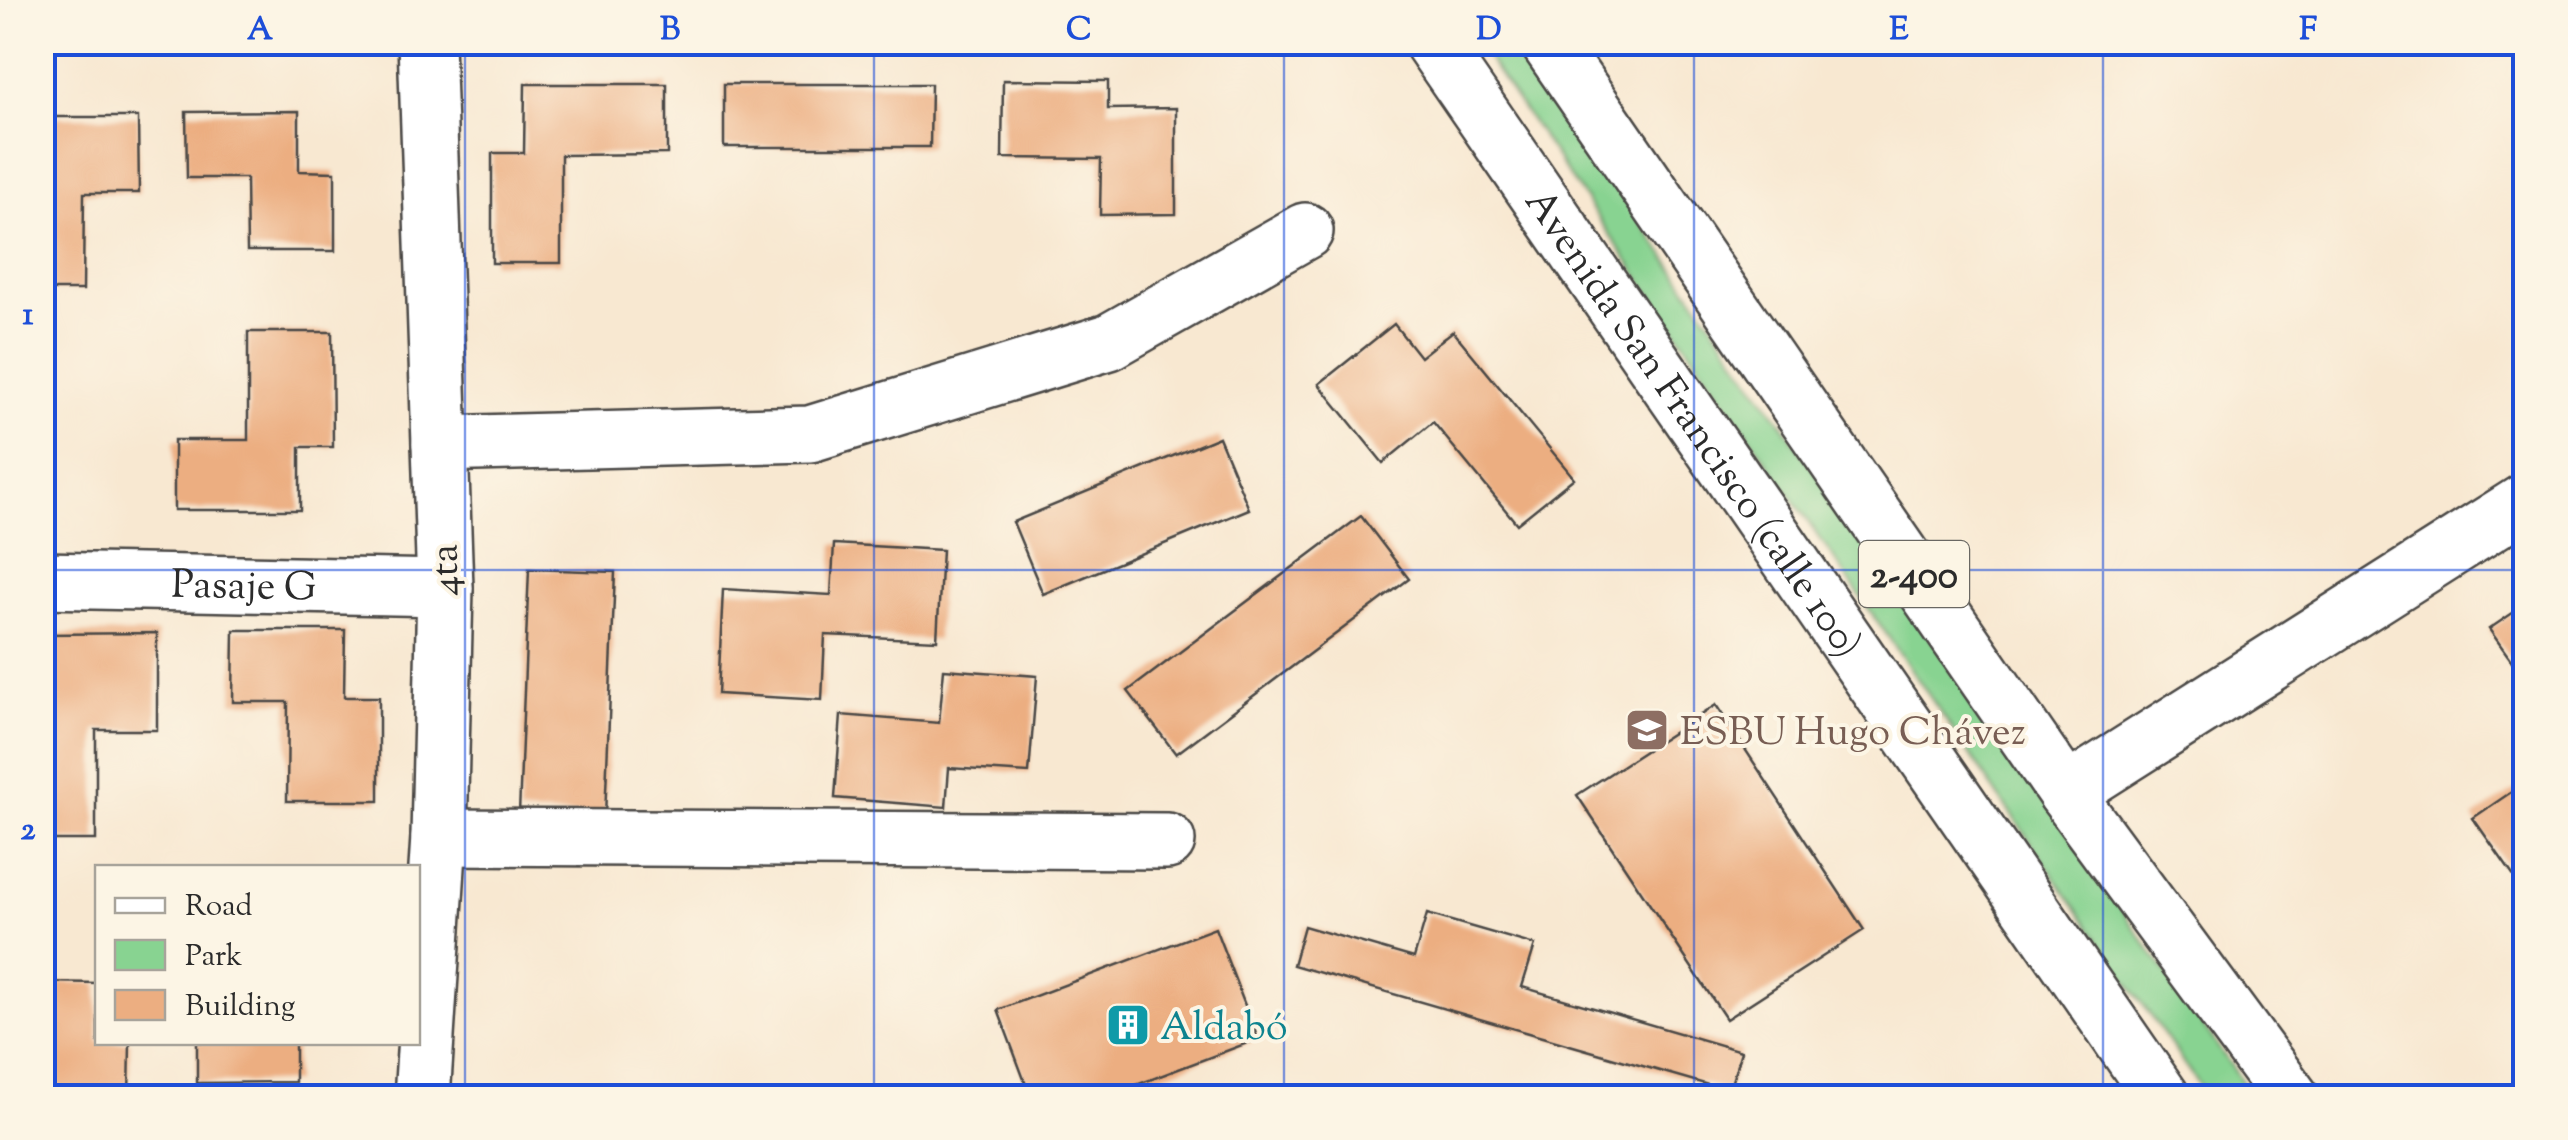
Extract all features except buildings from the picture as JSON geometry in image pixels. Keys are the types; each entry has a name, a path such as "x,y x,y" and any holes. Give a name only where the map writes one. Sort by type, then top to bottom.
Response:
{"main road":[{"name":"4ta","path":"422,1098 439,837 445,588 426,42"},
{"name":"Avenida San Francisco (calle 100)","path":"1432,42 2162,1098"},
{"name":"2-400","path":"1548,42 2066,793 2291,1098"},
{"path":"440,444 810,434 1110,342 1305,232"},
{"path":"2066,793 2526,502"},
{"name":"Pasaje G","path":"42,580 445,588"},
{"path":"439,837 1167,842"}],"green space":[{"path":"1477,43 1516,43 2253,1097 2207,1097"}],"place":[{"name":"ESBU Hugo Chávez","path":"1647,730"},
{"name":"Aldabó","path":"1128,1025"}]}
